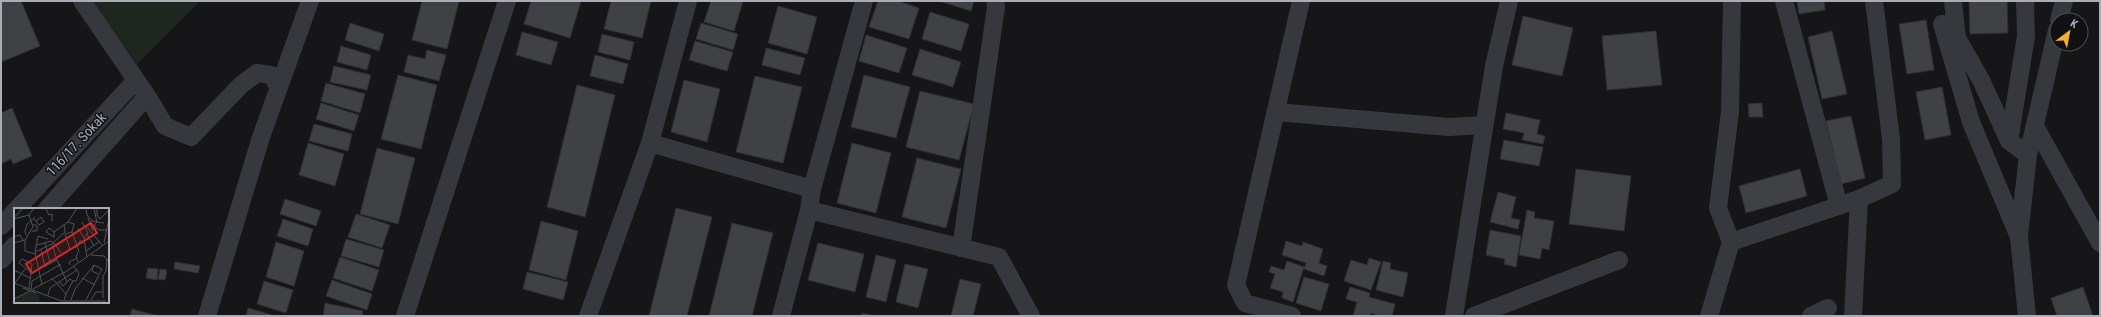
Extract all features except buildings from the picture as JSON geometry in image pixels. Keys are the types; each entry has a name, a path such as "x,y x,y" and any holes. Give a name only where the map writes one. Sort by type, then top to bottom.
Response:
{"street":[{"path":"82,1 147,96 165,126 191,137 241,85 257,73 271,75 279,87"},
{"path":"207,316 261,137 310,1"},
{"path":"404,316 507,1"},
{"path":"588,316 650,143 688,1"},
{"path":"781,316 809,210 812,189 864,1"},
{"path":"961,248 996,7 995,1"},
{"path":"1292,316 1245,303 1236,285 1301,1"},
{"path":"1454,316 1494,66 1509,1"},
{"path":"1709,316 1731,242 1718,208 1730,112 1732,1"},
{"path":"1784,1 1839,206"},
{"path":"1731,242 1859,199 1892,184 1891,139 1874,1"},
{"path":"1953,1 1956,38 1980,80 2009,141 2028,154"},
{"path":"2009,141 2026,36 2025,1"},
{"path":"2061,12 2064,1"},
{"path":"1942,24 1971,122 2019,238"},
{"path":"2026,316 2019,238 2028,154 2052,52"},
{"name":"116/17. Sokak","path":"18,208 136,80"},
{"name":"116/17. Sokak","path":"48,208 147,96"},
{"path":"1276,112 1449,127 1484,125"},
{"path":"2035,126 2100,243"},
{"path":"650,143 812,189"},
{"path":"1853,316 1859,199"},
{"path":"809,210 999,257 1031,316"},
{"name":"116/17. Sokak","path":"1,226 14,212"},
{"path":"1,260 14,245"},
{"path":"1474,316 1619,260"},
{"path":"1811,316 1828,308"}],"shaded area":[{"path":"91,1 200,1 137,64"}]}
